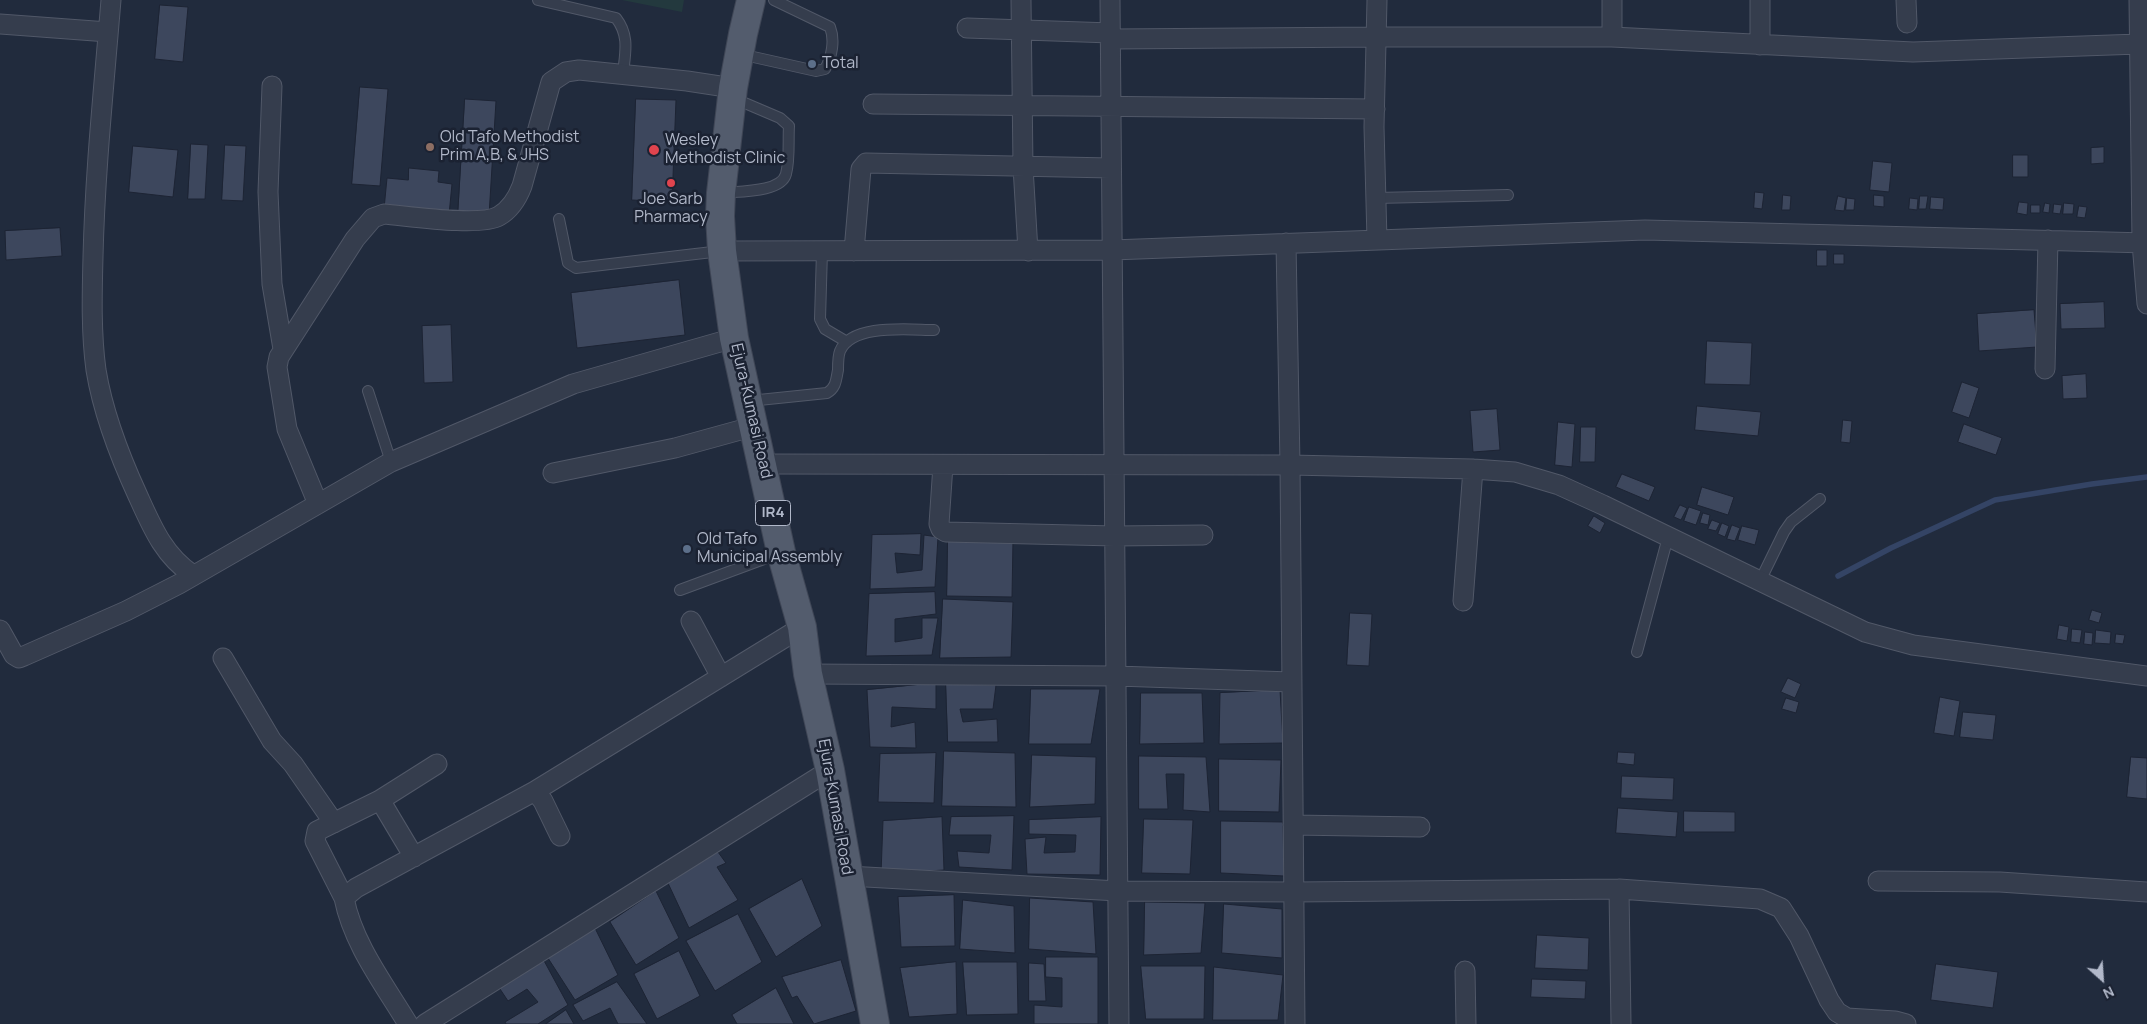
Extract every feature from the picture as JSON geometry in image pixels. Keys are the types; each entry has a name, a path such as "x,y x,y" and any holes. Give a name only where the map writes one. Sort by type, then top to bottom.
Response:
{"main road":[{"name":"Ejura-Kumasi Road","path":"751,0 739,54 721,193 722,251 734,338 781,552 802,627 808,674 830,770 875,1024"}],"street":[{"path":"111,0 95,193 93,324 96,371 106,414 128,476 157,539 182,568 193,575"},
{"path":"1021,0 1023,167 1028,251"},
{"path":"1110,0 1119,1024"},
{"path":"1377,0 1374,109 1377,240"},
{"path":"1612,0 1612,37"},
{"path":"1760,0 1760,45"},
{"path":"1906,0 1908,23"},
{"path":"2139,0 2147,304"},
{"path":"0,24 108,32"},
{"path":"967,28 1111,36 1612,37 1913,52 2139,44"},
{"path":"318,504 287,429 277,367 283,349 355,239 373,218 384,214 482,222 498,216 516,201 522,186 551,82 566,72 579,70 623,74 733,93"},
{"path":"272,86 268,192 272,275 283,349"},
{"path":"873,104 1374,109"},
{"path":"854,251 861,169 866,163 1111,168"},
{"path":"722,251 1112,250 1644,230 2145,243"},
{"path":"2045,369 2048,240"},
{"path":"1286,243 1295,1024"},
{"path":"0,630 14,655 20,658 126,611 391,462 573,384 734,338"},
{"path":"553,473 675,448 752,413"},
{"path":"763,464 1290,466 1473,469 1515,472 1559,485 1865,632 1913,645 2147,676"},
{"path":"943,465 939,524 941,529 946,532 1115,536 1203,535"},
{"path":"1463,601 1473,469"},
{"path":"691,621 721,677"},
{"path":"344,898 356,888 535,791 802,627"},
{"path":"223,658 272,741 293,764 334,823"},
{"path":"808,674 1117,676 1291,682"},
{"path":"408,1024 360,942 348,918 344,898 315,841 317,831 380,800 437,764"},
{"path":"425,1024 830,770"},
{"path":"535,791 543,801 560,836"},
{"path":"380,800 414,857"},
{"path":"1293,825 1420,827"},
{"path":"848,876 1118,891 1294,892 1619,889 1760,899 1781,908 1799,936 1829,1000 1838,1012 1847,1018 1895,1021 1906,1024"},
{"path":"1878,881 2000,882 2147,892"},
{"path":"1619,889 1622,1024"},
{"path":"1465,971 1466,1024"}],"lane":[{"path":"538,0 616,18 623,28 626,40 623,74"},
{"path":"739,54 816,71 825,69 829,62 833,35 830,27 774,0"},
{"path":"721,193 767,189 780,184 786,175 789,126 780,118 733,93"},
{"path":"1376,198 1508,195"},
{"path":"559,219 568,263 576,268 722,251"},
{"path":"822,251 820,319 825,329 847,342"},
{"path":"752,413 833,390 836,383 840,351 847,342 873,330 934,330"},
{"path":"368,391 391,462"},
{"path":"1760,581 1784,532 1791,522 1820,498"},
{"path":"1637,652 1668,537"},
{"path":"680,590 781,552"}],"green space":[{"path":"622,0 684,0 682,12"}],"building":[{"path":"160,5 188,7 183,62 155,59"},
{"path":"360,87 388,89 380,186 352,184"},
{"path":"465,99 496,101 489,216 458,215"},
{"name":"Wesley Methodist Clinic","path":"636,99 676,100 672,202 632,200"},
{"path":"191,144 208,145 205,199 188,199"},
{"path":"225,145 246,146 243,201 222,200"},
{"path":"133,146 178,150 173,197 129,192"},
{"path":"2104,147 2104,163 2091,164 2091,148"},
{"path":"2013,155 2028,155 2028,177 2013,177"},
{"path":"1873,161 1892,163 1889,192 1870,190"},
{"path":"409,168 439,171 438,182 452,184 449,215 384,209 387,178 408,180"},
{"path":"1755,192 1764,193 1762,209 1754,208"},
{"path":"1783,195 1791,196 1790,210 1782,210"},
{"path":"1874,195 1884,196 1884,207 1874,206"},
{"path":"1838,196 1846,198 1844,211 1835,210"},
{"path":"1920,196 1928,196 1926,209 1919,209"},
{"path":"1931,197 1944,198 1943,210 1930,209"},
{"path":"1847,198 1855,199 1854,210 1846,210"},
{"path":"1910,198 1918,199 1917,210 1909,209"},
{"path":"2019,202 2028,203 2027,215 2017,213"},
{"path":"2045,203 2050,204 2049,213 2043,212"},
{"path":"2064,203 2074,204 2073,214 2063,214"},
{"path":"2054,204 2062,205 2060,214 2053,213"},
{"path":"2031,205 2040,205 2040,213 2031,213"},
{"path":"2079,206 2087,207 2085,218 2077,217"},
{"path":"60,228 62,256 6,260 5,231"},
{"path":"1817,250 1827,250 1827,266 1817,266"},
{"path":"1834,254 1844,254 1844,264 1834,264"},
{"path":"679,280 685,335 577,348 571,293"},
{"path":"2104,302 2105,328 2061,329 2060,304"},
{"path":"2034,310 2037,347 1979,351 1977,314"},
{"path":"451,325 453,382 424,383 422,326"},
{"path":"1707,341 1752,343 1750,385 1705,384"},
{"path":"2086,374 2087,398 2063,399 2062,376"},
{"path":"1962,382 1979,388 1969,418 1952,412"},
{"path":"1697,406 1761,412 1758,436 1695,430"},
{"path":"1497,409 1500,450 1473,452 1470,411"},
{"path":"1843,420 1852,421 1850,443 1841,442"},
{"path":"1558,422 1575,424 1572,467 1555,465"},
{"path":"1964,424 2002,438 1996,455 1958,442"},
{"path":"1581,427 1596,427 1595,462 1580,462"},
{"path":"1622,474 1655,487 1649,501 1616,487"},
{"path":"1702,487 1734,497 1728,515 1697,505"},
{"path":"1680,505 1687,508 1681,520 1674,517"},
{"path":"1689,507 1701,511 1696,525 1684,521"},
{"path":"1703,513 1710,515 1708,525 1700,523"},
{"path":"1594,516 1605,523 1600,533 1588,526"},
{"path":"1712,520 1720,523 1716,531 1708,529"},
{"path":"1722,523 1729,526 1725,537 1718,534"},
{"path":"1732,525 1740,528 1735,541 1727,539"},
{"path":"1742,526 1759,530 1755,545 1738,540"},
{"path":"921,534 920,555 895,553 897,573 922,570 924,535 938,537 935,587 870,589 872,535"},
{"path":"948,538 1013,540 1012,597 947,596"},
{"path":"935,592 936,614 895,619 895,642 922,638 922,618 938,618 932,655 866,656 869,594"},
{"path":"943,599 1013,602 1011,657 940,658"},
{"path":"2092,610 2102,613 2099,623 2089,620"},
{"path":"1350,613 1372,614 1369,666 1347,665"},
{"path":"2059,625 2069,627 2067,641 2057,639"},
{"path":"2072,629 2082,630 2080,643 2071,642"},
{"path":"2096,630 2111,632 2110,644 2095,643"},
{"path":"2085,632 2093,633 2092,645 2084,644"},
{"path":"2116,634 2125,635 2123,644 2115,643"},
{"path":"1788,678 1801,684 1795,698 1781,692"},
{"path":"936,683 936,709 892,707 891,727 915,722 916,748 870,747 867,690"},
{"path":"946,684 996,685 993,709 960,709 963,722 997,719 998,742 948,742"},
{"path":"1031,689 1100,689 1091,744 1029,744"},
{"path":"1280,690 1283,743 1219,744 1220,693"},
{"path":"1141,693 1202,693 1204,743 1140,744"},
{"path":"1940,697 1960,701 1954,736 1934,733"},
{"path":"1786,698 1799,702 1796,713 1782,709"},
{"path":"1963,712 1996,715 1993,740 1960,737"},
{"path":"944,751 1015,753 1016,807 942,806"},
{"path":"1618,752 1635,753 1634,765 1617,763"},
{"path":"936,753 934,803 878,802 880,754"},
{"path":"1032,755 1096,757 1095,804 1030,807"},
{"path":"1139,756 1206,757 1210,812 1183,810 1184,774 1166,774 1168,809 1139,809"},
{"path":"2131,757 2147,758 2147,799 2127,797"},
{"path":"1219,759 1281,760 1279,812 1219,811"},
{"path":"1622,776 1674,778 1673,800 1621,798"},
{"path":"1618,808 1678,812 1676,837 1616,833"},
{"path":"1684,811 1735,812 1735,832 1684,832"},
{"path":"1014,816 1012,870 959,867 957,851 989,853 991,835 949,835 951,817"},
{"path":"942,817 944,870 881,874 883,821"},
{"path":"1101,817 1100,875 1027,874 1025,839 1046,837 1044,853 1075,852 1076,835 1029,834 1029,820"},
{"path":"1144,819 1193,820 1190,874 1142,873"},
{"path":"1221,821 1283,822 1284,876 1221,873"},
{"path":"718,852 726,863 717,867 738,900 689,928 667,881"},
{"path":"802,879 822,926 776,957 749,909"},
{"path":"656,891 679,938 636,965 610,922"},
{"path":"954,895 955,946 901,947 898,897"},
{"path":"1030,898 1093,902 1096,954 1029,949"},
{"path":"963,900 1014,906 1015,953 960,949"},
{"path":"1145,902 1205,903 1201,953 1144,955"},
{"path":"1224,904 1282,909 1282,958 1222,953"},
{"path":"738,914 762,962 715,991 686,941"},
{"path":"595,928 618,975 575,1000 546,955"},
{"path":"1537,935 1589,938 1588,970 1535,968"},
{"path":"679,951 700,996 657,1019 634,974"},
{"path":"542,957 568,1005 538,1024 506,1024 505,1022 538,1002 527,989 508,1001 498,986"},
{"path":"1046,957 1098,957 1098,1024 1034,1024 1034,1005 1062,1007 1062,978 1046,977"},
{"path":"841,960 856,1011 814,1024 797,996 792,998 782,977"},
{"path":"956,962 957,1014 909,1017 900,968"},
{"path":"963,962 1017,962 1018,1014 967,1015"},
{"path":"1029,963 1044,964 1046,1001 1029,1001"},
{"path":"1936,964 1998,972 1993,1008 1931,1000"},
{"path":"1141,966 1205,966 1204,1019 1146,1019"},
{"path":"1214,967 1283,975 1278,1020 1213,1020"},
{"path":"1532,979 1586,981 1585,999 1531,997"},
{"path":"617,982 647,1024 618,1024 610,1008 583,1021 573,1005"},
{"path":"776,988 794,1024 737,1024 732,1015"},
{"path":"566,1010 574,1024 546,1024"}],"waterway":[{"path":"1838,576 1891,548 1995,500 2147,477"}],"place":[{"name":"Total","path":"812,64"},
{"name":"Old Tafo Methodist Prim A,B, & JHS","path":"430,147"},
{"name":"Wesley Methodist Clinic","path":"654,150"},
{"name":"Joe Sarb Pharmacy","path":"671,183"},
{"name":"Old Tafo Municipal Assembly","path":"687,549"}]}
